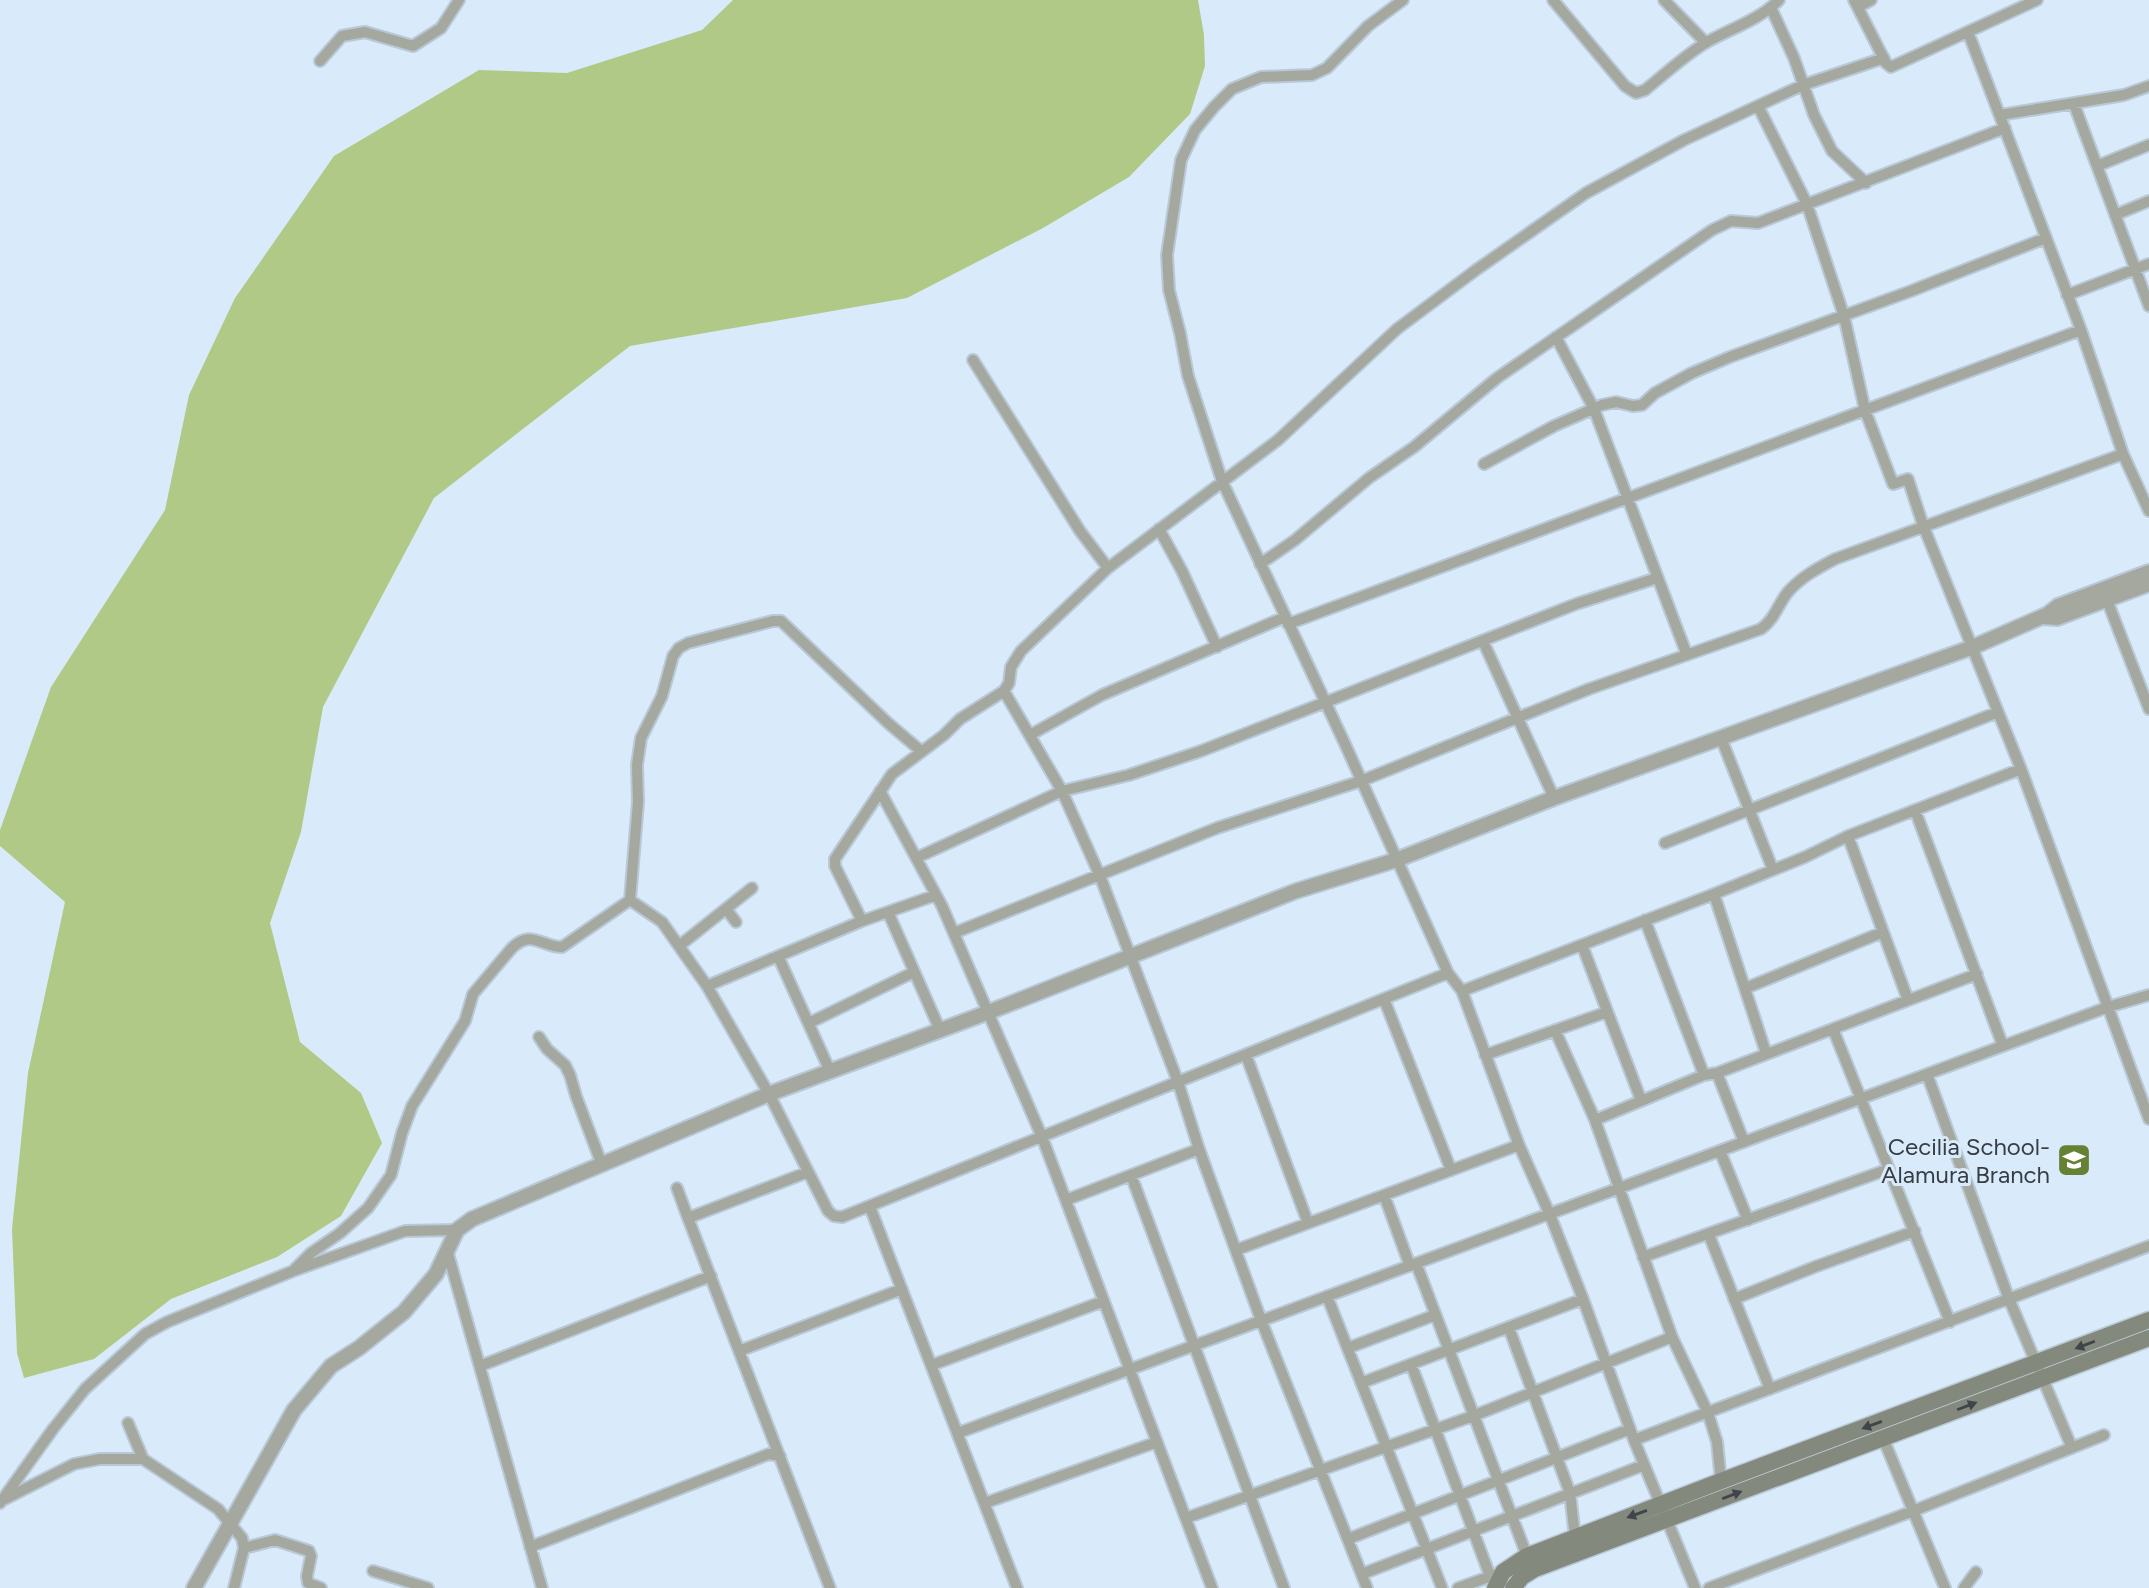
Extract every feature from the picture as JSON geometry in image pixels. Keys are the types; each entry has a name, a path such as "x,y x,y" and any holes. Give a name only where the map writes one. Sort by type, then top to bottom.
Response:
{"main road":[{"path":"1496,1579 1527,1556 1575,1537 1665,1513 1883,1438 2149,1320"},
{"path":"1513,1588 1522,1577 1535,1569 1665,1513 1721,1481 2039,1370 2149,1338"}],"street":[{"path":"320,61 342,36 365,32 413,46 441,29 459,0"},
{"path":"1403,0 1368,26 1327,68 1312,75 1261,77 1232,89 1195,130 1181,160 1167,255 1169,290 1188,376 1222,481 1448,973 1462,992 1519,1145 1550,1215 1632,1435 1694,1588"},
{"path":"1553,0 1633,92 1646,90 1706,43 1775,4 1814,115 1832,151 1866,183"},
{"path":"1664,0 1706,43"},
{"path":"1871,0 1856,3 1890,66 2037,0"},
{"path":"1968,32 2081,330 2123,454 2145,486 2149,511"},
{"path":"862,921 835,866 835,859 880,791 898,768 944,735 960,719 1004,691 1009,683 1011,667 1021,651 1108,568 1278,440 1397,330 1476,270 1586,193 1684,140 1803,85 1884,58"},
{"path":"2000,115 2124,95 2149,86"},
{"path":"2074,104 2149,306"},
{"path":"1758,106 1807,204 1844,316 1865,410 1893,484 1908,479 1923,525 2021,769 2149,1119"},
{"path":"1260,564 1295,540 1369,478 1414,447 1497,378 1689,245 1723,225 1731,221 1758,223 2005,128"},
{"path":"2097,166 2149,145"},
{"path":"2115,215 2149,201"},
{"path":"1484,464 1554,426 1594,409 1616,402 1643,405 1655,393 1692,373 2046,238"},
{"path":"2067,295 2149,264"},
{"path":"1030,735 1102,695 1286,620 2081,330"},
{"path":"1556,337 1594,409 1687,655"},
{"path":"973,360 1080,531 1108,568"},
{"path":"954,933 1217,828 1361,781 1517,717 1761,629 1773,618 1788,593 1835,559 2123,454"},
{"path":"1159,529 1182,571 1217,647"},
{"path":"194,1588 294,1410 331,1366 404,1312 436,1273 457,1230 472,1219 769,1094 940,1031 1129,955 1296,891 1396,860 1554,798 1973,647 2046,615 2057,606 2149,572"},
{"path":"916,858 1062,792 1129,775 1201,751 1576,604 1657,578"},
{"path":"2046,615 2044,617 2057,618 2149,584"},
{"path":"2107,600 2149,709"},
{"path":"293,1271 311,1252 340,1233 368,1208 391,1175 412,1106 466,1021 473,994 511,949 517,943 530,938 562,947 629,900 641,738 663,696 673,656 679,648 688,643 781,621 921,751"},
{"path":"1483,641 1554,798"},
{"path":"1004,691 1062,792 1100,876 1178,1083 1261,1320 1367,1588"},
{"path":"1665,843 1998,712"},
{"path":"1721,738 1773,870"},
{"path":"1462,992 1714,894 1848,836 2021,769"},
{"path":"880,791 954,933 1042,1137 1212,1588"},
{"path":"1915,810 2003,1046"},
{"path":"1848,836 1908,1000"},
{"path":"679,946 752,888"},
{"path":"1714,894 1766,1054"},
{"path":"707,986 862,921 936,895"},
{"path":"629,900 662,922 707,986 769,1094 828,1212 842,1217 1448,973"},
{"path":"726,909 736,922"},
{"path":"888,912 940,1031"},
{"path":"1645,920 1704,1075"},
{"path":"1746,988 1883,932"},
{"path":"1582,945 1641,1100"},
{"path":"778,956 830,1071"},
{"path":"808,1023 914,972"},
{"path":"1595,1120 1704,1075 1717,1073 1977,974"},
{"path":"958,1433 1927,1073 2108,1007 2149,995"},
{"path":"1384,999 1451,1170"},
{"path":"1485,1055 1607,1012"},
{"path":"1833,1029 1950,1322"},
{"path":"1555,1030 1595,1120 1672,1337 1708,1413 1717,1442 1721,1481"},
{"path":"539,1037 547,1049 565,1065 602,1165"},
{"path":"1246,1055 1308,1223"},
{"path":"1717,1073 1744,1142"},
{"path":"1927,1073 2009,1299 2072,1448"},
{"path":"1236,1250 1519,1145"},
{"path":"1066,1200 1199,1149"},
{"path":"1720,1152 1748,1220"},
{"path":"1643,1257 1889,1169"},
{"path":"688,1218 808,1172"},
{"path":"1131,1175 1284,1588"},
{"path":"677,1188 830,1588"},
{"path":"1384,1195 1436,1315 1527,1556"},
{"path":"870,1207 1017,1586 1004,1588"},
{"path":"1,1502 85,1389 145,1334 167,1321 293,1271 405,1231 457,1230"},
{"path":"1734,1299 1915,1231"},
{"path":"1709,1235 1770,1389"},
{"path":"1348,1539 1557,1459 1708,1413 2149,1246"},
{"path":"447,1250 542,1588"},
{"path":"480,1366 710,1276"},
{"path":"739,1351 902,1289"},
{"path":"1327,1296 1442,1588"},
{"path":"1361,1383 1583,1299"},
{"path":"932,1365 1104,1301"},
{"path":"1348,1349 1436,1315"},
{"path":"1509,1328 1570,1493 1575,1537"},
{"path":"1186,1518 1473,1416 1672,1337"},
{"path":"1410,1364 1459,1497 1496,1579 1458,1588"},
{"path":"128,1423 143,1459"},
{"path":"1709,1588 2104,1435"},
{"path":"1883,1438 1945,1588"},
{"path":"985,1503 1157,1442"},
{"path":"530,1547 769,1454 780,1456"},
{"path":"1,1502 74,1464 100,1459 143,1459 218,1509 242,1538 244,1549 234,1588"},
{"path":"1362,1574 1644,1465"},
{"path":"244,1549 275,1540 309,1551 312,1556 308,1583 321,1588"},
{"path":"373,1571 428,1588"},
{"path":"1964,1588 1976,1572"}],"green space":[{"path":"733,0 1198,0 1204,35 1205,66 1190,114 1129,177 1043,228 907,298 630,346 434,498 323,707 301,832 270,923 300,1042 361,1093 382,1143 341,1216 277,1257 171,1299 94,1359 24,1378 17,1353 12,1229 28,1073 65,902 0,846 0,830 51,687 165,510 189,395 235,298 334,156 479,70 567,73 702,30"}],"place":[{"name":"Cecilia School- Alamura Branch","path":"2074,1160"}]}
